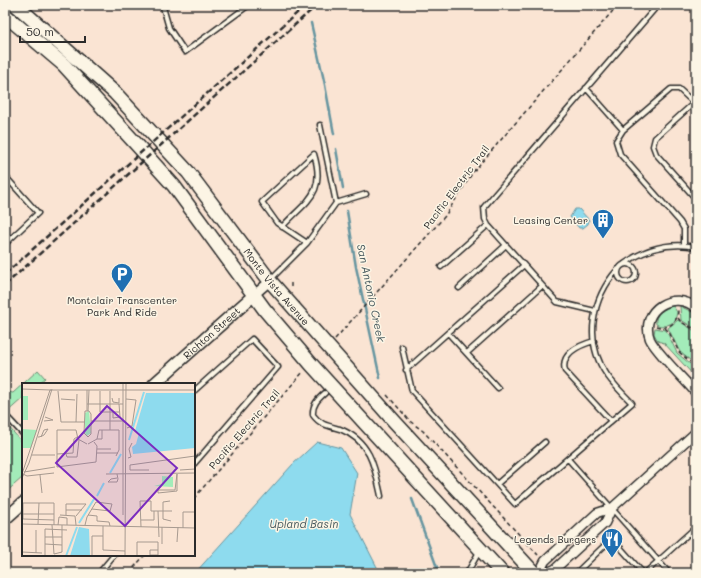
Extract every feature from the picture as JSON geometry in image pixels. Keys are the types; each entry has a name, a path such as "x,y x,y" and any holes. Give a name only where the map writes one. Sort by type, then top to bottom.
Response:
{"main road":[{"name":"Monte Vista Avenue","path":"16,5 115,93 182,166 212,203 270,281 394,421 534,573"},
{"path":"5,15 64,65 174,186 254,295 311,364 502,573"}],"street":[{"name":"Richton Street","path":"155,383 270,281"},
{"path":"696,308 690,304 677,300 666,302 657,307 648,324 648,334 652,344 696,392"},
{"path":"546,573 555,569 605,523 612,508 696,432"},
{"path":"5,519 22,504"},
{"path":"539,573 545,561 597,513 612,508"}],"lane":[{"path":"164,5 163,7 169,28 185,52 249,5"},
{"path":"595,311 560,304 488,225 485,219 484,207 658,5"},
{"path":"586,88 623,130"},
{"path":"684,245 684,229 680,222 618,150 616,141 623,130 671,89 679,89 695,102 655,138 653,146 656,154 696,198"},
{"path":"320,125 336,203"},
{"path":"282,227 316,191 318,168 314,154 262,202 277,223 282,227 307,243"},
{"path":"5,176 38,214 5,244"},
{"path":"270,281 307,243 336,203 366,194"},
{"path":"441,267 488,225"},
{"path":"459,288 506,245"},
{"path":"402,347 412,391 515,504 632,403 607,376 600,362 594,341 595,311 605,285 618,269 638,254 653,248 671,245 696,247"},
{"path":"618,269 620,279 626,282 633,280 636,274 634,267 624,264"},
{"path":"406,370 524,265"},
{"path":"467,353 542,286"},
{"path":"448,333 498,388"},
{"path":"195,390 252,339 278,367 195,463"},
{"path":"594,341 576,347 567,356 564,361 565,371 611,422"},
{"path":"325,393 318,399 313,408 313,415 324,425 341,430 364,445 372,460 381,496"},
{"path":"9,419 22,433"},
{"path":"497,484 545,442"},
{"path":"568,459 669,573"},
{"path":"576,573 604,546 612,542 618,545 644,573 696,527"},
{"path":"467,573 481,550"},
{"path":"98,573 113,556"}],"path":[{"name":"Pacific Electric Trail","path":"331,333 336,339 374,298 445,216 473,172 618,5"},
{"path":"291,283 292,289"},
{"path":"677,300 678,317 681,322 696,330"},
{"path":"665,328 672,324 678,317"},
{"path":"648,324 665,328 669,332 679,352 696,367"},
{"name":"Pacific Electric Trail","path":"195,497 305,370"},
{"path":"386,394 411,422 423,430 538,555"},
{"path":"129,573 144,556"}],"green space":[{"path":"673,306 677,312 675,321 666,326 656,324 658,314"},
{"path":"680,306 692,312 696,322 696,329 681,320"},
{"path":"678,320 696,332 696,365 680,352 668,328"},
{"path":"655,328 666,330 677,353 696,369 696,378 664,343 658,341 654,334"},
{"path":"38,370 45,378 39,383 24,383"},
{"path":"22,385 22,399 5,414 5,394 8,392 13,393"},
{"path":"5,423 22,442 22,478 5,493"}],"water":[{"path":"575,209 579,209 589,220 588,224 583,228 579,228 570,217"},
{"name":"Upland Basin","path":"317,442 341,448 357,473 350,514 380,573 195,573 293,464"}],"waterway":[{"name":"San Antonio Creek","path":"311,23 334,134"},
{"name":"San Antonio Creek","path":"336,149 343,188"},
{"name":"San Antonio Creek","path":"347,211 356,267 380,378"},
{"name":"San Antonio Creek","path":"412,499 439,573"}],"railway":[{"path":"5,274 306,5"},
{"path":"5,285 317,5"}],"place":[{"name":"Leasing Center","path":"603,240"},
{"name":"Montclair Transcenter Park And Ride","path":"122,294"},
{"name":"Legends Burgers","path":"612,558"}]}
